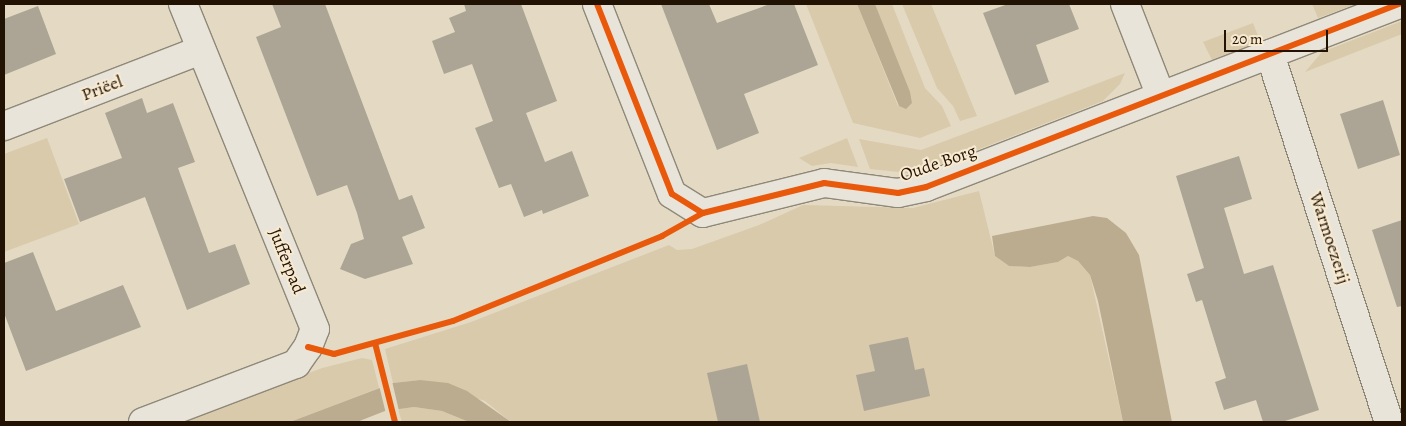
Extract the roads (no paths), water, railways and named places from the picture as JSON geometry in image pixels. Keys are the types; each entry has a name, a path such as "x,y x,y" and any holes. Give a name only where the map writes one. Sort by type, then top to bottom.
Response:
{"street":[{"name":"Jufferpad","path":"143,422 296,364 308,347 315,329 200,50 183,4"},
{"name":"Oude Borg","path":"597,4 672,194 703,213 824,183 898,193 926,187 1160,94 1399,4"},
{"path":"1125,4 1160,94"},
{"name":"Priëel","path":"4,126 200,50"},
{"name":"Warmoezerij","path":"1270,54 1389,422"}]}
